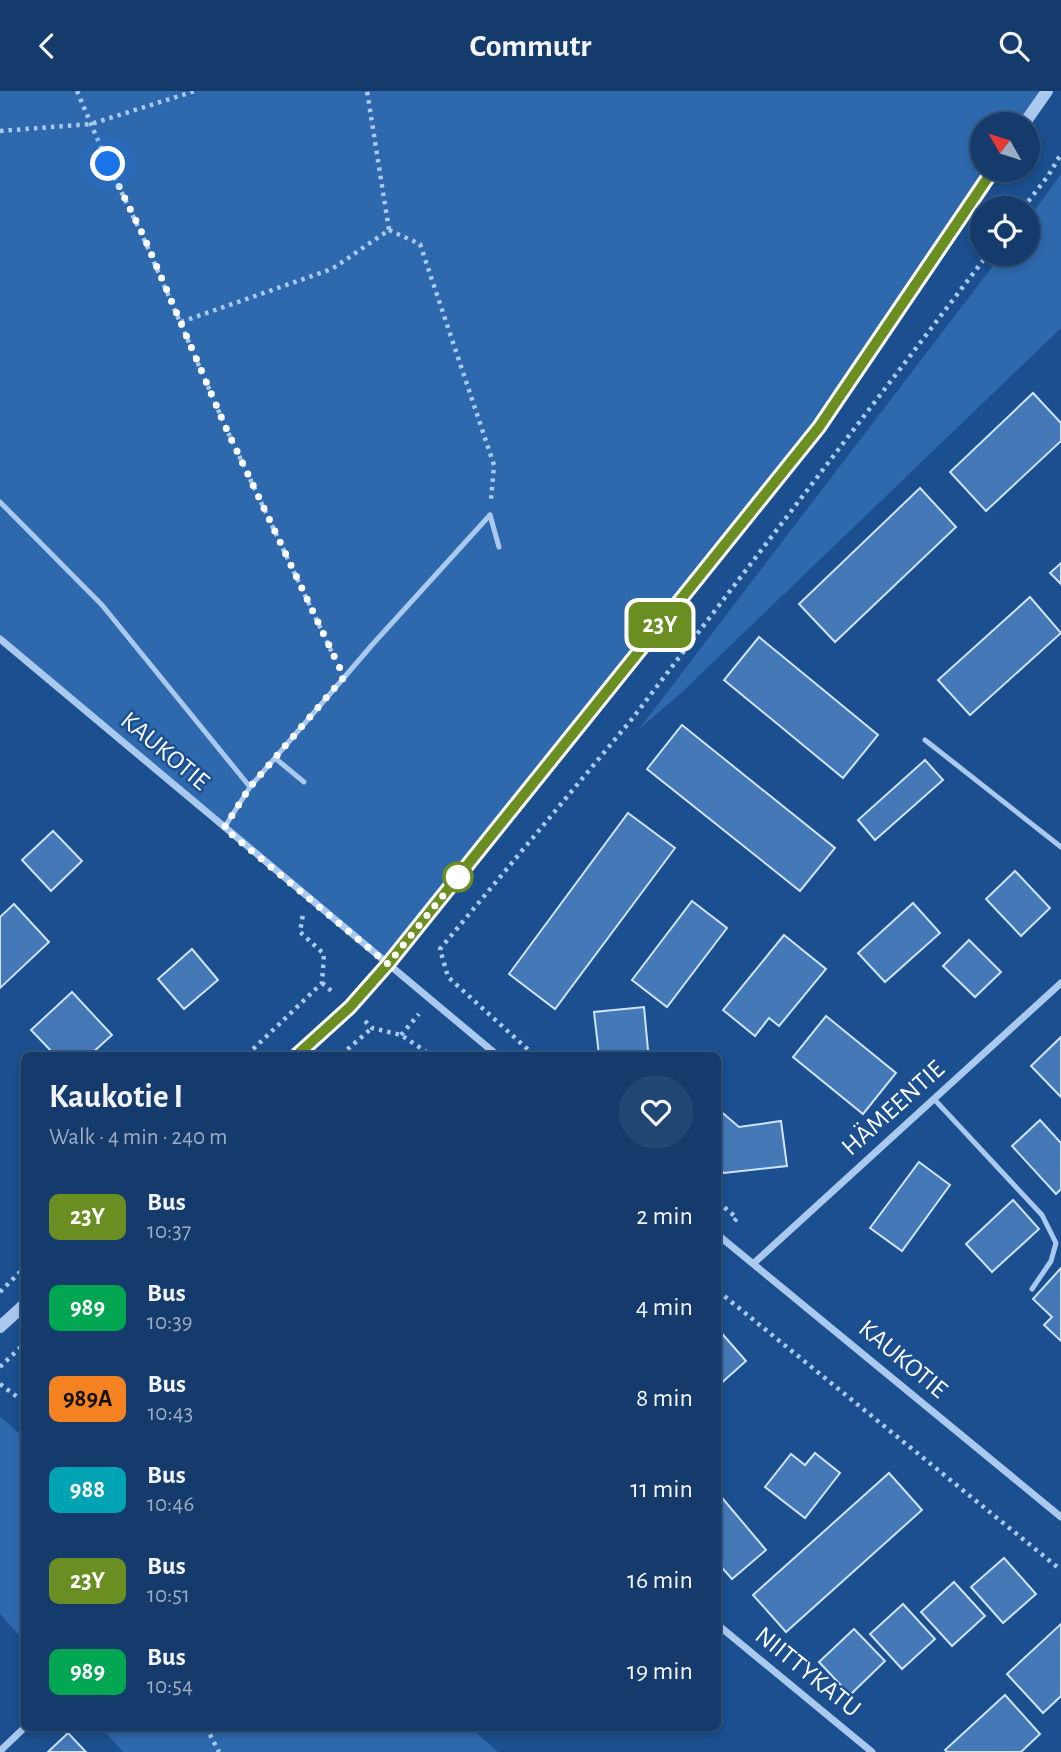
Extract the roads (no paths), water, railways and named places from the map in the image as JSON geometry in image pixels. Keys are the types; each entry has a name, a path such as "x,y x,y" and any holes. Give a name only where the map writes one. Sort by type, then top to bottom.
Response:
{"street":[{"path":"1032,112 1047,91"},
{"path":"300,1052 350,1007 388,964 819,427 985,182"},
{"name":"KAUKOTIE","path":"0,639 493,1052"},
{"name":"HÄMEENTIE","path":"754,1263 1061,983"},
{"name":"KAUKOTIE","path":"721,1237 1061,1517"},
{"path":"0,1327 21,1308"},
{"name":"NIITTYKATU","path":"721,1627 872,1752"},
{"path":"0,1751 22,1731"}],"lane":[{"path":"0,502 102,605 250,787"},
{"path":"224,828 250,787 489,515 499,547"},
{"path":"925,740 1061,847"},
{"path":"275,758 304,782"},
{"path":"934,1099 1042,1215 1056,1243 1051,1261 1032,1289"}]}
